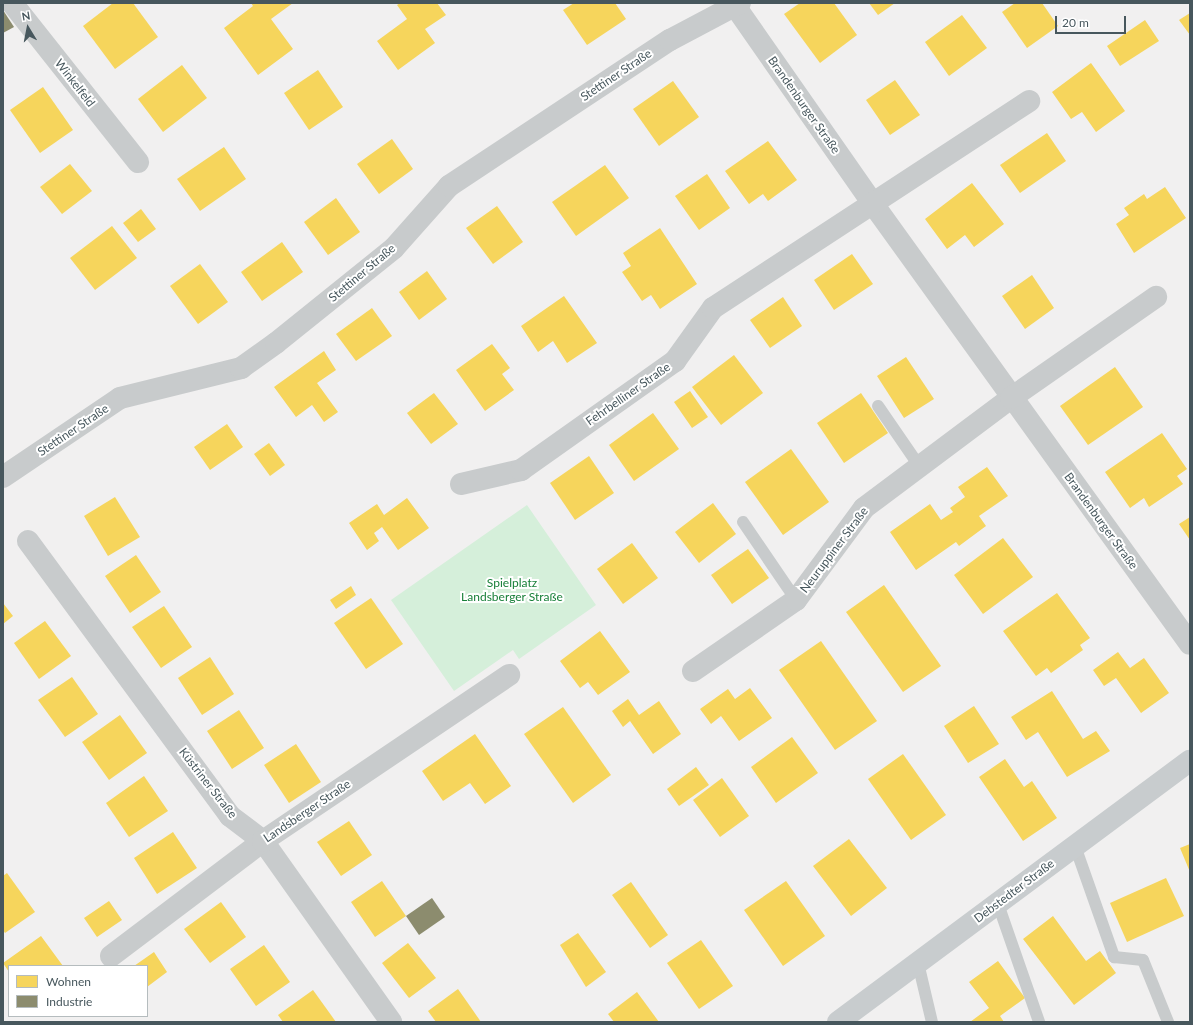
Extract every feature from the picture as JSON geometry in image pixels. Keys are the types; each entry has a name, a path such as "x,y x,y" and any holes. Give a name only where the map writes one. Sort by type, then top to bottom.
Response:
{"main road":[{"name":"Debstedter Straße","path":"838,1022 1190,761"}],"street":[{"name":"Winkelfeld","path":"12,3 138,162"},
{"name":"Brandenburger Straße","path":"738,5 873,204 1011,398 1190,644"},
{"name":"Stettiner Straße","path":"3,477 120,398 241,368 276,343 394,248 449,186 670,40 738,5"},
{"path":"873,204 1029,101"},
{"name":"Fehrbelliner Straße","path":"461,484 520,470 675,361 713,308 873,204"},
{"path":"1011,398 1156,297"},
{"name":"Neuruppiner Straße","path":"693,671 796,600 864,508 1011,398"},
{"name":"Küstriner Straße","path":"28,541 230,816 263,841 391,1022"},
{"name":"Landsberger Straße","path":"111,956 263,841 509,675"}],"lane":[{"path":"878,406 920,466"},
{"path":"743,522 796,600"},
{"path":"1075,846 1114,957 1143,960 1168,1022"},
{"path":"998,904 1039,1022"},
{"path":"918,963 932,1022"}],"green space":[{"name":"Spielplatz Landsberger Straße","path":"527,505 596,605 519,659 513,650 454,691 391,600"}],"building: Wohnen":[{"path":"113,3 133,3 158,37 115,69 83,26"},
{"path":"251,3 293,3 271,19 293,49 258,75 224,28 253,6"},
{"path":"400,3 437,3 446,15 425,29 435,43 398,70 377,41 407,19 397,5"},
{"path":"574,3 615,3 626,19 587,45 563,10"},
{"path":"800,3 834,3 857,35 820,63 784,14"},
{"path":"869,3 895,3 878,15"},
{"path":"1015,3 1042,3 1058,26 1027,48 1002,12"},
{"path":"1190,13 1190,35 1179,20"},
{"path":"962,15 987,48 949,76 925,42"},
{"path":"1145,20 1159,41 1120,66 1107,46"},
{"path":"1091,63 1125,111 1096,132 1082,112 1071,119 1052,92"},
{"path":"182,65 207,98 163,132 138,99"},
{"path":"318,70 343,107 309,130 284,93"},
{"path":"895,80 920,115 890,135 866,100"},
{"path":"673,81 699,117 659,146 633,109"},
{"path":"43,87 73,130 40,153 10,110"},
{"path":"1047,133 1066,161 1020,193 1000,165"},
{"path":"392,139 413,169 379,194 357,164"},
{"path":"768,141 797,180 768,201 763,194 749,204 725,171"},
{"path":"224,147 246,179 200,211 177,179"},
{"path":"70,164 92,191 62,214 40,187"},
{"path":"605,165 629,198 576,236 552,202"},
{"path":"707,174 730,208 699,230 675,196"},
{"path":"972,183 1004,224 974,247 965,235 947,249 925,219"},
{"path":"1165,187 1186,218 1134,253 1116,224 1129,215 1124,208 1144,194 1147,199"},
{"path":"336,198 360,232 328,255 304,222"},
{"path":"497,206 523,242 493,264 466,228"},
{"path":"141,209 156,229 138,242 123,223"},
{"path":"112,226 137,258 95,290 70,258"},
{"path":"660,228 697,284 660,309 651,295 642,301 622,272 631,266 623,253"},
{"path":"282,242 303,272 262,301 241,272"},
{"path":"852,254 873,284 834,310 814,280"},
{"path":"200,264 228,302 198,324 170,286"},
{"path":"427,271 447,299 419,320 399,292"},
{"path":"1032,275 1054,308 1025,329 1002,296"},
{"path":"564,296 597,343 567,363 553,341 538,352 521,326"},
{"path":"783,297 802,326 770,348 750,320"},
{"path":"372,308 392,336 356,361 336,334"},
{"path":"492,344 510,368 502,374 514,390 485,411 456,370"},
{"path":"324,351 336,370 317,383 338,412 324,422 312,405 296,417 274,387"},
{"path":"734,355 763,393 721,425 692,387"},
{"path":"906,357 934,399 904,418 877,376"},
{"path":"1115,367 1143,407 1088,445 1060,406"},
{"path":"690,391 708,417 692,428 674,402"},
{"path":"434,393 458,424 431,444 407,413"},
{"path":"861,393 888,433 844,463 817,423"},
{"path":"653,413 679,449 634,481 609,445"},
{"path":"227,424 243,447 210,470 194,447"},
{"path":"1162,433 1187,469 1177,476 1183,484 1149,507 1144,498 1130,508 1105,472"},
{"path":"269,443 285,465 270,476 254,454"},
{"path":"791,449 829,502 783,535 745,482"},
{"path":"589,456 614,493 575,520 550,483"},
{"path":"987,467 1008,496 979,516 986,526 959,546 956,542 916,570 890,532 930,504 941,520 953,512 950,508 965,497 958,487"},
{"path":"115,497 140,537 108,556 84,516"},
{"path":"407,498 429,528 398,550 382,527 374,533 379,541 367,550 349,523 377,504 384,515"},
{"path":"713,503 736,534 699,563 675,532"},
{"path":"1190,517 1190,540 1179,524"},
{"path":"1003,538 1033,577 983,614 954,575"},
{"path":"632,543 658,578 623,604 597,569"},
{"path":"748,549 769,578 732,604 711,575"},
{"path":"136,555 161,592 130,613 105,576"},
{"path":"884,585 941,666 903,692 846,612"},
{"path":"351,586 356,595 336,609 330,600"},
{"path":"1057,593 1090,638 1080,645 1083,650 1051,673 1047,668 1036,676 1003,631"},
{"path":"371,598 403,644 366,669 334,623"},
{"path":"3,603 13,616 3,624"},
{"path":"164,606 192,647 161,668 132,627"},
{"path":"45,621 71,656 39,679 14,643"},
{"path":"600,631 630,672 598,695 588,682 580,688 560,661"},
{"path":"821,641 877,721 835,750 779,670"},
{"path":"1118,652 1130,668 1144,658 1169,693 1141,713 1116,678 1104,686 1093,670"},
{"path":"210,657 234,694 202,715 178,678"},
{"path":"72,677 98,714 65,737 38,700"},
{"path":"750,688 772,718 739,741 721,716 711,724 700,709 728,689 735,699"},
{"path":"1052,691 1083,739 1096,731 1110,751 1067,777 1038,732 1026,740 1011,717"},
{"path":"628,699 639,715 659,701 681,734 653,754 630,721 623,727 612,711"},
{"path":"974,706 999,744 968,763 944,726"},
{"path":"563,707 611,775 573,803 524,734"},
{"path":"239,710 264,748 232,769 207,731"},
{"path":"120,715 147,753 109,780 82,742"},
{"path":"475,734 511,786 485,804 470,783 443,801 422,771"},
{"path":"792,737 818,773 776,803 751,767"},
{"path":"296,744 321,782 289,803 264,765"},
{"path":"903,754 946,815 911,840 868,779"},
{"path":"1005,759 1024,787 1032,781 1057,818 1023,841 979,777"},
{"path":"696,767 709,785 679,806 667,789"},
{"path":"144,776 168,811 129,837 106,803"},
{"path":"722,778 749,816 720,837 693,800"},
{"path":"349,821 372,855 341,876 317,842"},
{"path":"173,832 197,868 157,894 134,858"},
{"path":"849,839 887,888 851,916 813,866"},
{"path":"1190,844 1190,872 1180,848"},
{"path":"7,873 35,912 5,933 3,930 3,876"},
{"path":"1166,878 1184,916 1127,942 1110,903"},
{"path":"382,881 406,916 375,937 351,902"},
{"path":"786,881 825,936 783,966 744,910"},
{"path":"631,882 668,935 650,948 612,895"},
{"path":"109,901 122,920 97,937 84,918"},
{"path":"221,902 246,937 210,963 184,929"},
{"path":"1053,916 1086,961 1100,951 1116,973 1074,1005 1023,939"},
{"path":"578,933 606,972 586,987 560,945"},
{"path":"41,936 62,965 8,965 8,970 3,963"},
{"path":"701,940 733,986 699,1009 667,963"},
{"path":"408,943 436,978 409,998 382,963"},
{"path":"264,945 290,982 256,1006 230,969"},
{"path":"154,952 167,972 148,986 148,965 135,965"},
{"path":"998,961 1025,998 1000,1016 1004,1022 970,1022 989,1008 969,982"},
{"path":"458,989 481,1022 436,1022 428,1011"},
{"path":"313,990 336,1022 283,1022 278,1015"},
{"path":"637,992 659,1022 614,1022 608,1014"}],"building: Industrie":[{"path":"3,10 14,27 3,33"},
{"path":"432,898 445,917 419,935 406,916"}]}
